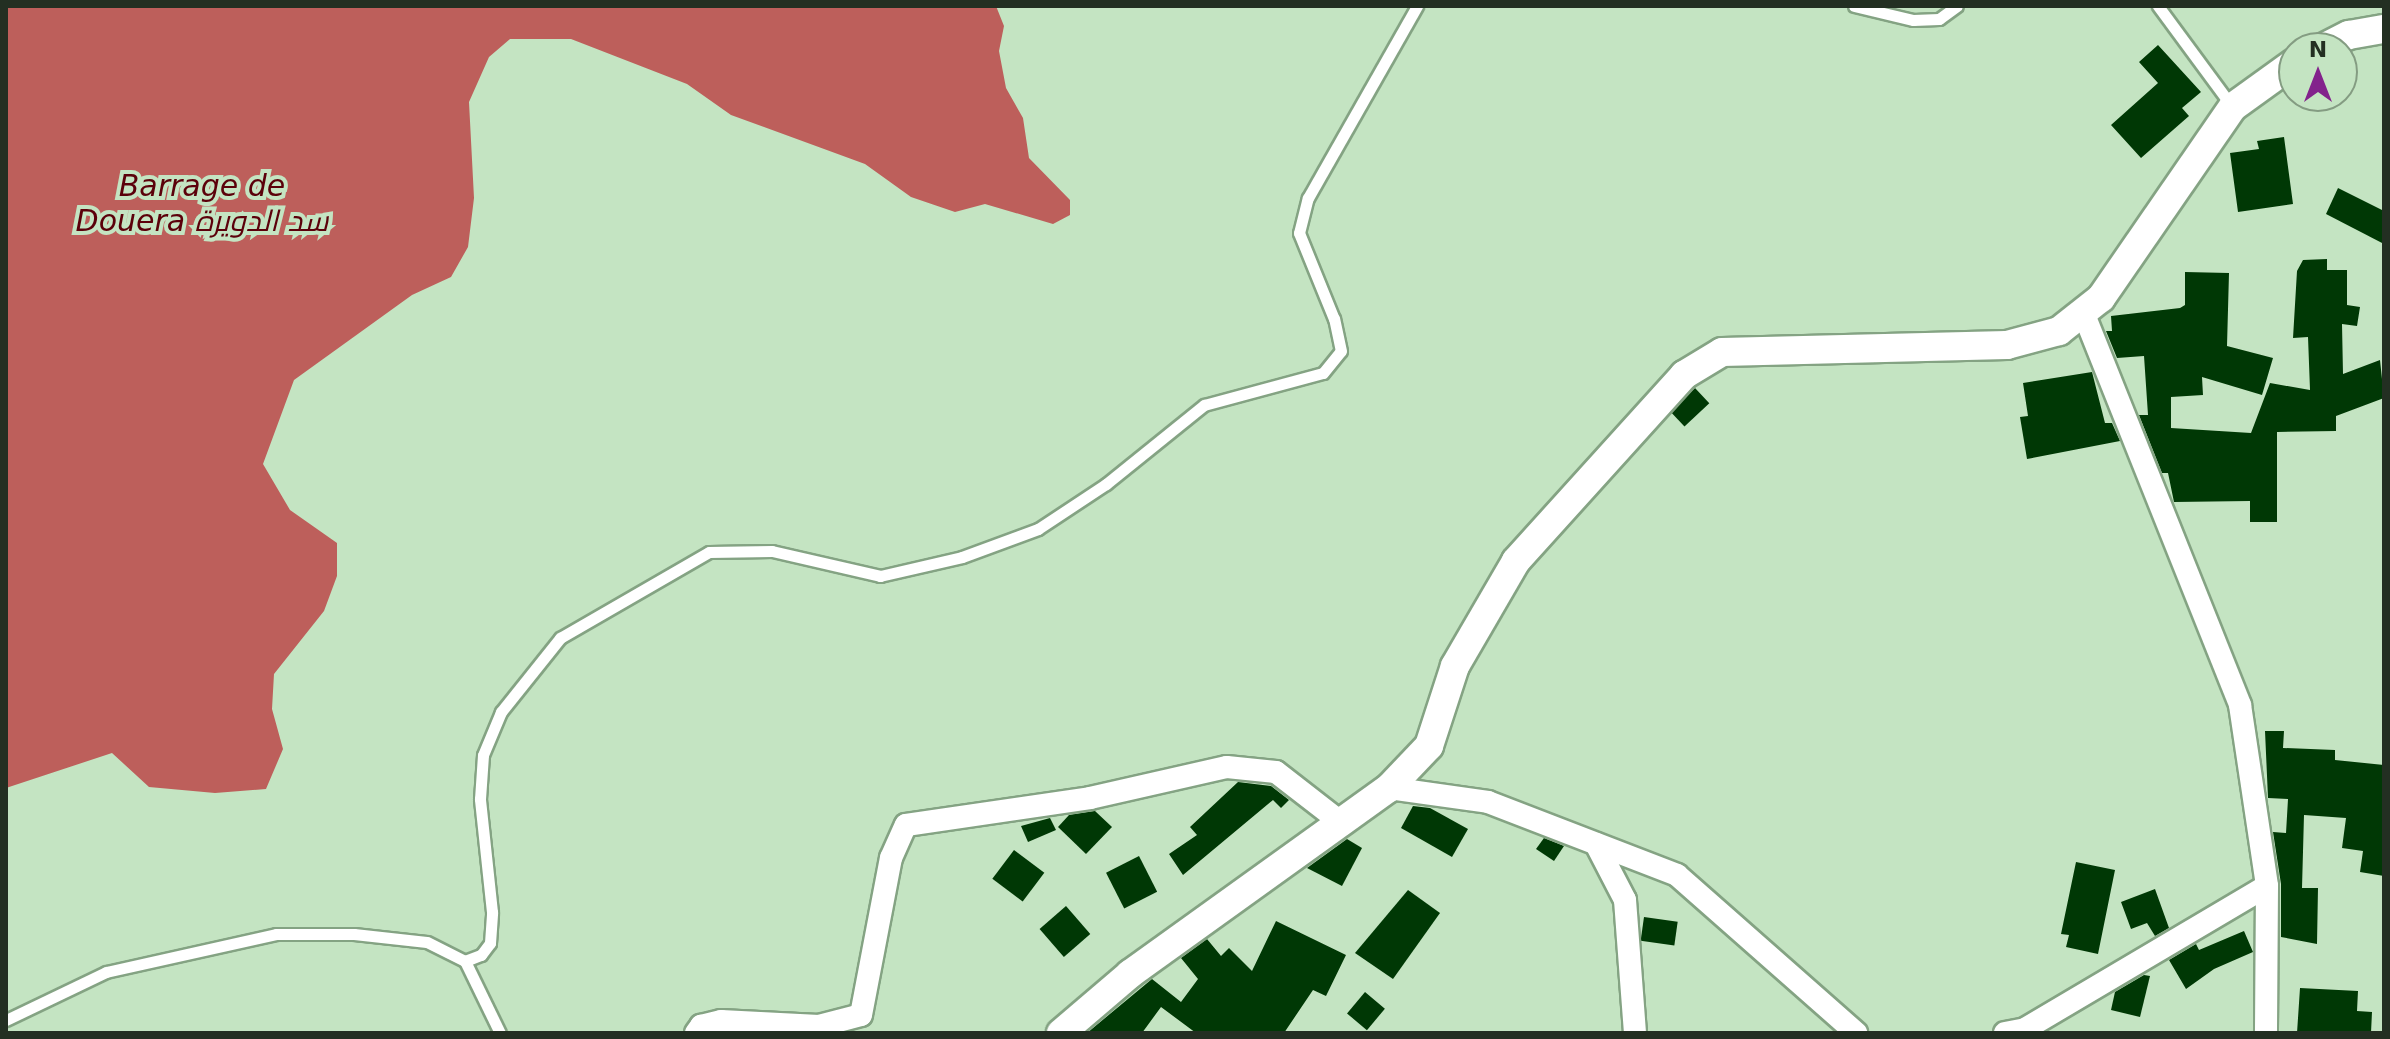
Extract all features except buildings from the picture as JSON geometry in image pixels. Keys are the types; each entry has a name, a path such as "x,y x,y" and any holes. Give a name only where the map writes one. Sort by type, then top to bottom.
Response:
{"street":[{"path":"2358,33 2384,29"},
{"path":"1061,1033 1130,974 1343,824 1389,788 1429,746 1455,666 1516,561 1684,375 1722,352 1762,347 2007,345 2059,331 2101,298 2233,107 2278,75"},
{"path":"2083,312 2240,705 2267,886 2266,1033"},
{"path":"696,1033 701,1026 721,1021 819,1026 861,1015 891,858 906,825 1090,798 1227,767 1276,772 1343,824"},
{"path":"1389,788 1488,802 1677,875 1856,1033"},
{"path":"1596,844 1625,900 1635,1033"},
{"path":"2005,1033 2025,1029 2267,886"}],"lane":[{"path":"465,961 481,955 490,943 492,912 480,799 483,755 501,712 560,638 709,552 772,551 880,576 962,557 1038,529 1106,484 1204,405 1323,373 1341,351 1334,319 1299,233 1308,198 1417,6"},
{"path":"1854,6 1913,20 1939,19 1957,6"},
{"path":"2158,6 2233,107"},
{"path":"6,1020 106,972 276,934 354,934 427,942 465,961 500,1033"}],"water":[{"name":"Barrage de Douera سد الدويرة","path":"6,6 996,6 1004,26 999,51 1006,88 1023,118 1029,158 1070,200 1070,215 1053,224 985,204 955,212 911,197 865,164 731,115 687,84 571,39 510,39 489,57 469,102 474,198 468,247 451,277 412,295 294,380 263,464 290,510 337,543 337,576 324,611 274,674 272,709 283,749 266,789 215,793 149,787 112,753 6,788"}]}
